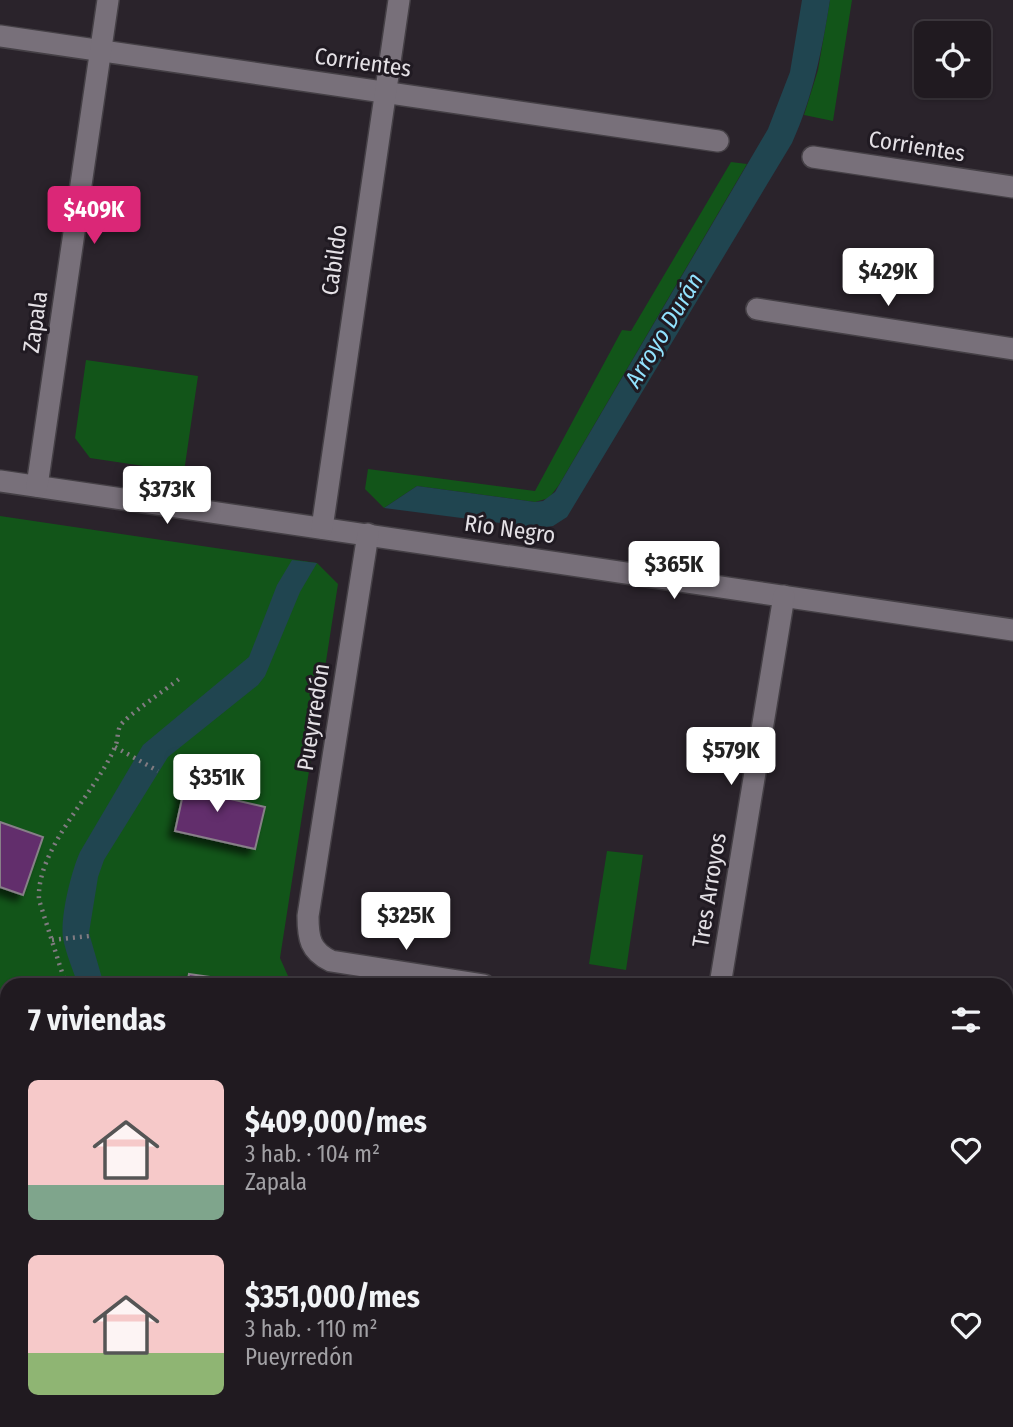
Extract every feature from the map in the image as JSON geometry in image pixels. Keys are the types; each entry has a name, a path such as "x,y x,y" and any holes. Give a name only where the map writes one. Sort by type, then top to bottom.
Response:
{"street":[{"name":"Zapala","path":"37,486 108,0"},
{"name":"Cabildo","path":"322,528 399,0"},
{"name":"Corrientes","path":"0,36 718,141"},
{"name":"Corrientes","path":"813,157 1013,187"},
{"path":"757,309 1013,349"},
{"name":"Río Negro","path":"0,481 1013,630"},
{"name":"Pueyrredón","path":"368,534 308,916 309,939 313,950 331,961 378,978"},
{"name":"Tres Arroyos","path":"721,978 784,596"}],"path":[{"path":"64,978 39,900 38,886 42,874 53,849 116,747 121,725 179,679"},
{"path":"116,747 158,771"},
{"path":"52,940 90,936"}],"green space":[{"path":"830,0 852,0 833,121 804,115 818,70"},
{"path":"731,162 747,164 549,498 535,502 417,486 384,508 365,489 368,469 535,491 622,330 631,331"},
{"path":"86,360 198,376 184,472 90,458 75,438"},
{"path":"0,516 317,563 338,584 280,958 289,978 0,978"},
{"path":"607,851 643,855 626,970 589,964"}],"water":[{"name":"Arroyo Durán","path":"802,0 830,0 816,73 792,143 567,517 553,526 538,528 384,508 417,486 535,502 543,501 555,492 768,129 790,72"},
{"path":"292,560 317,563 300,592 265,676 258,685 168,757 104,860 98,877 89,933 102,978 76,978 62,929 67,895 80,852 143,745 249,657 277,585"}],"building":[{"path":"189,767 214,773 209,794 265,807 255,849 175,831"},
{"path":"0,822 43,837 23,895 0,887"},
{"path":"189,974 217,978 188,978"}]}
